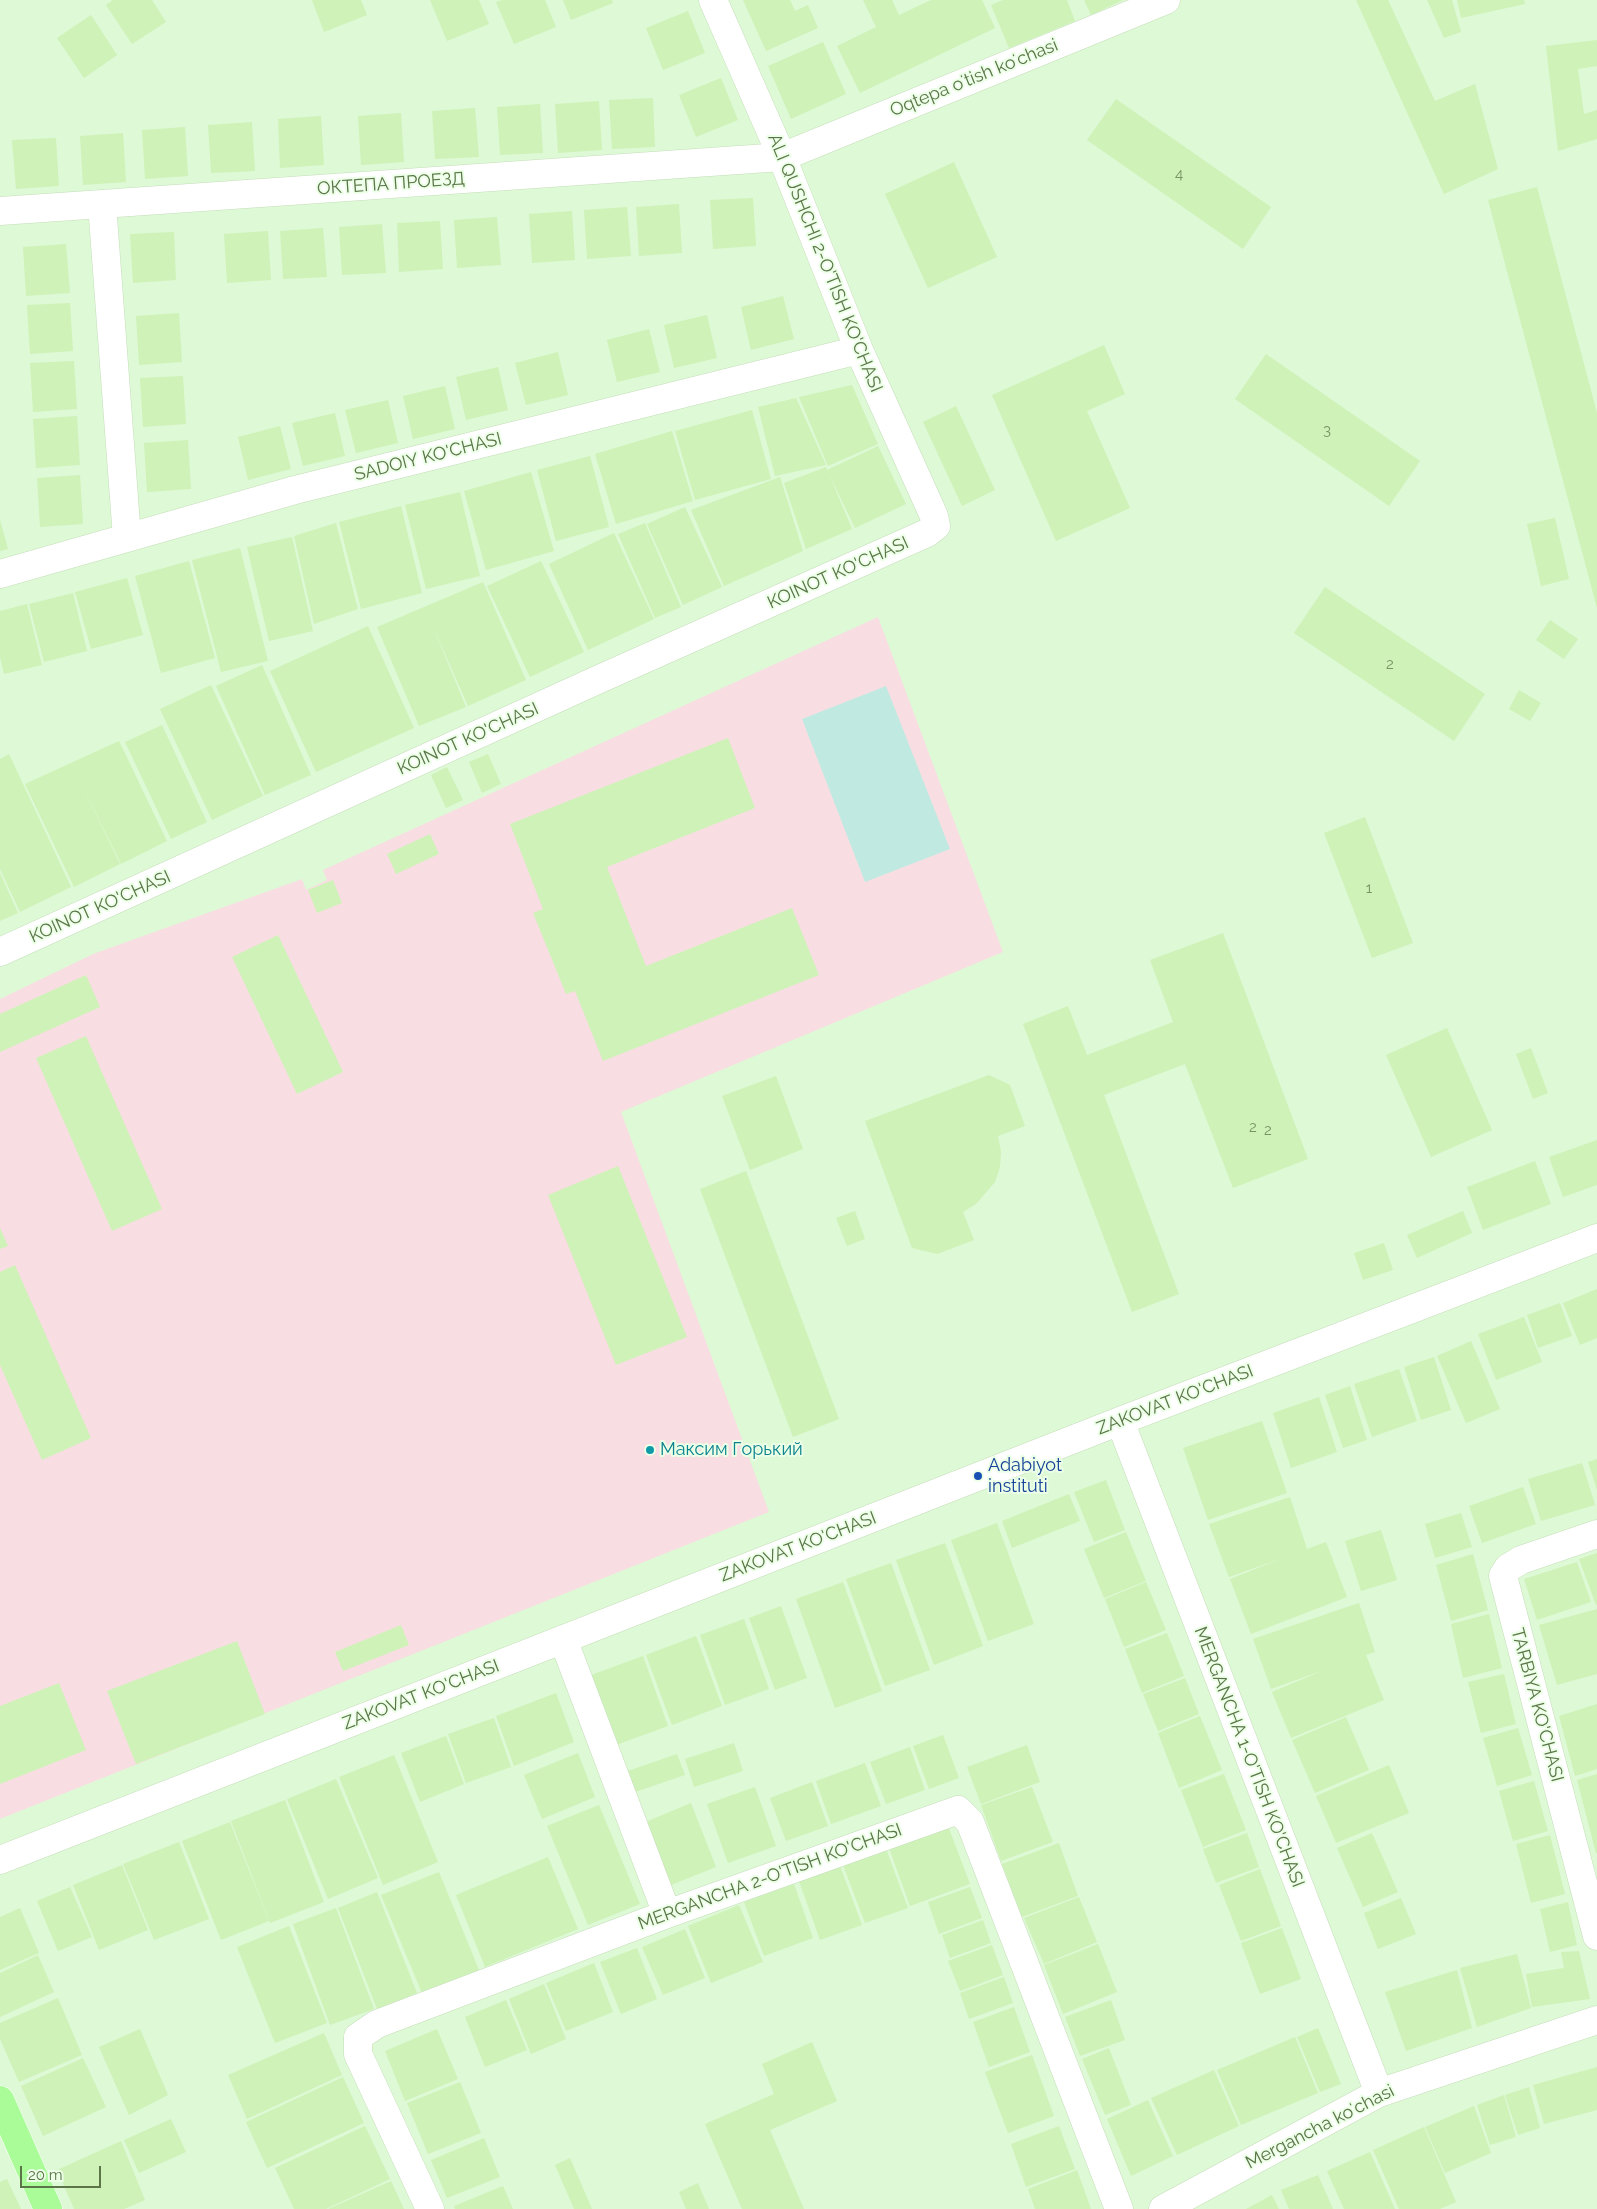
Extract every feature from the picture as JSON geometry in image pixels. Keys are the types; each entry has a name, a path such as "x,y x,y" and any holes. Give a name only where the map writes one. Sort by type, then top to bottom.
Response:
{"main road":[{"path":"0,2100 48,2209"}],"street":[{"name":"ALI QUSHCHI 2-O'TISH KO'CHASI","path":"713,0 782,157 859,350 934,516 936,526"},
{"name":"Oqtepa oʻtish koʻchasi","path":"782,157 1166,0"},
{"name":"ОКТЕПА ПРОЕЗД","path":"0,211 782,157"},
{"path":"102,204 127,538"},
{"name":"SADOIY KO'CHASI","path":"0,574 295,490 859,350"},
{"name":"KOINOT KO'CHASI","path":"0,952 595,681 927,534 936,526"},
{"name":"ZAKOVAT KO'CHASI","path":"0,1860 1120,1421 1597,1238"},
{"name":"MERGANCHA 1-O'TISH KO'CHASI","path":"1120,1421 1379,2093"},
{"name":"TARBIYA KO'CHASI","path":"1597,1534 1521,1560 1508,1568 1503,1576 1597,1936"},
{"path":"563,1639 667,1914"},
{"name":"MERGANCHA 2-O'TISH KO'CHASI","path":"430,2209 358,2054 358,2037 377,2024 667,1914 958,1810 970,1822 1119,2209"},
{"name":"Mergancha koʻchasi","path":"1164,2209 1379,2093 1597,2020"}],"shaded area":[{"path":"0,0 1597,0 1597,2209 0,2209"},
{"path":"878,617 1003,952 621,1112 769,1512 0,1819 0,999 93,954 302,879 306,890 327,880 323,870"},
{"path":"886,686 950,849 865,882 802,719"}],"building":[{"path":"113,0 152,0 166,22 132,44 106,5"},
{"path":"312,0 361,0 367,15 324,32"},
{"path":"430,0 479,0 489,24 447,41"},
{"path":"502,0 545,0 556,27 514,44 496,2"},
{"path":"563,0 612,0 613,3 571,20"},
{"path":"743,0 790,0 795,11 808,5 818,28 766,51"},
{"path":"863,0 892,0 899,15 931,0 982,0 995,28 860,93 837,46 876,27"},
{"path":"1003,0 1067,0 1075,21 1009,48 991,5"},
{"path":"1084,0 1123,0 1091,15"},
{"path":"1356,0 1388,0 1435,101 1475,84 1498,169 1444,194"},
{"path":"1427,0 1452,0 1461,32 1444,38"},
{"path":"1457,0 1524,0 1525,4 1461,18"},
{"path":"688,11 705,53 663,70 646,28"},
{"path":"91,15 117,55 84,78 57,38"},
{"path":"1597,40 1597,66 1578,69 1584,114 1597,110 1597,139 1558,151 1546,46"},
{"path":"823,42 846,94 791,119 768,66"},
{"path":"721,78 738,120 696,137 679,95"},
{"path":"653,98 655,147 612,149 609,100"},
{"path":"1116,99 1271,207 1243,249 1087,140"},
{"path":"599,101 602,150 558,153 555,104"},
{"path":"540,104 543,153 500,155 497,107"},
{"path":"475,108 479,157 435,159 432,111"},
{"path":"401,113 404,162 361,165 358,116"},
{"path":"321,116 324,165 280,168 278,119"},
{"path":"252,122 255,171 211,173 208,125"},
{"path":"185,127 188,176 145,179 142,130"},
{"path":"123,133 126,182 83,185 80,136"},
{"path":"56,138 59,186 16,189 12,140"},
{"path":"954,162 997,257 928,288 885,194"},
{"path":"1537,187 1597,413 1597,608 1488,200"},
{"path":"753,198 756,246 713,249 710,200"},
{"path":"679,204 682,253 639,256 636,207"},
{"path":"627,207 631,256 587,259 584,210"},
{"path":"572,211 575,260 532,263 529,214"},
{"path":"497,217 501,265 457,268 454,220"},
{"path":"440,221 443,269 399,272 397,223"},
{"path":"382,224 386,273 342,275 339,227"},
{"path":"323,228 327,277 283,279 280,231"},
{"path":"268,231 271,280 227,283 224,234"},
{"path":"174,232 176,280 133,283 130,234"},
{"path":"66,244 70,293 26,296 23,247"},
{"path":"783,296 794,339 751,350 741,307"},
{"path":"70,303 73,351 30,354 27,305"},
{"path":"179,313 182,362 139,365 136,316"},
{"path":"707,315 717,358 674,368 664,325"},
{"path":"649,329 660,372 617,382 607,340"},
{"path":"1104,345 1125,394 1087,411 1130,508 1056,541 992,395"},
{"path":"558,352 568,395 526,405 515,363"},
{"path":"1266,354 1420,461 1389,506 1235,399"},
{"path":"74,361 77,409 33,412 30,363"},
{"path":"498,367 508,410 466,420 456,377"},
{"path":"183,376 186,424 143,427 140,378"},
{"path":"852,385 878,444 828,466 799,397"},
{"path":"445,386 455,429 413,439 403,396"},
{"path":"796,398 826,465 775,476 758,407"},
{"path":"388,400 398,443 356,453 345,410"},
{"path":"956,406 995,490 962,506 923,422"},
{"path":"752,410 771,479 695,500 675,431"},
{"path":"335,413 345,456 303,466 292,423"},
{"path":"77,416 80,465 36,468 33,419"},
{"path":"280,426 291,469 248,480 238,437"},
{"path":"672,431 693,501 616,524 595,454"},
{"path":"188,440 191,489 147,492 144,443"},
{"path":"878,446 906,504 855,528 829,474 852,529 806,549 784,483 826,467 827,470"},
{"path":"590,456 609,527 556,541 537,470"},
{"path":"531,472 554,551 486,570 464,491"},
{"path":"80,475 83,524 40,527 37,478"},
{"path":"780,477 803,551 724,586 691,510"},
{"path":"460,492 480,576 426,589 405,505"},
{"path":"401,506 422,593 361,609 339,522"},
{"path":"685,507 722,587 683,605 647,524"},
{"path":"1555,518 1569,579 1541,586 1527,524"},
{"path":"0,520 8,549 0,551"},
{"path":"336,523 358,609 314,624 294,536"},
{"path":"645,523 681,607 655,618 618,534"},
{"path":"614,533 654,619 588,650 549,564"},
{"path":"292,537 313,631 269,641 247,547"},
{"path":"240,548 268,661 221,672 192,560"},
{"path":"189,561 215,658 161,673 135,576"},
{"path":"541,561 584,652 530,677 487,586"},
{"path":"127,578 143,635 91,649 75,592"},
{"path":"483,582 526,680 468,706 433,627 466,707 419,726 377,627"},
{"path":"1325,587 1485,694 1454,741 1294,633"},
{"path":"73,593 87,651 44,662 29,604"},
{"path":"27,604 42,665 4,674 0,657 0,611"},
{"path":"1550,620 1578,639 1564,659 1536,640"},
{"path":"368,626 414,728 316,772 270,671"},
{"path":"262,665 311,775 265,795 216,686"},
{"path":"211,685 263,796 212,820 160,709"},
{"path":"1519,690 1541,703 1530,721 1509,709"},
{"path":"162,725 207,822 171,839 125,742"},
{"path":"728,738 755,808 607,867 646,966 792,908 819,975 603,1061 575,991 566,994 533,913 543,909 510,824"},
{"path":"119,741 167,841 121,864 79,779 120,864 74,887 25,784"},
{"path":"9,754 71,887 20,912 0,869 0,759"},
{"path":"488,754 501,784 482,793 469,762"},
{"path":"447,767 463,800 446,808 431,775"},
{"path":"1365,817 1413,943 1372,958 1324,833"},
{"path":"430,834 439,854 396,874 387,854"},
{"path":"0,873 18,913 0,921"},
{"path":"333,880 342,903 317,913 308,890"},
{"path":"1223,933 1308,1159 1233,1188 1185,1064 1104,1095 1179,1294 1132,1312 1023,1024 1068,1006 1087,1055 1173,1022 1150,960"},
{"path":"278,935 343,1072 297,1094 232,957"},
{"path":"86,975 100,1007 0,1052 0,1014"},
{"path":"1447,1028 1492,1130 1431,1157 1386,1055"},
{"path":"86,1036 162,1209 112,1231 36,1058"},
{"path":"1531,1048 1548,1093 1533,1099 1516,1054"},
{"path":"989,1075 1010,1085 1025,1126 998,1136 1001,1152 1000,1167 995,1182 976,1204 963,1212 974,1240 937,1254 912,1248 865,1121"},
{"path":"776,1076 803,1149 750,1170 722,1096"},
{"path":"1597,1140 1597,1185 1563,1197 1549,1157"},
{"path":"1535,1161 1551,1204 1483,1230 1467,1187"},
{"path":"618,1166 687,1337 616,1365 548,1195"},
{"path":"746,1171 839,1419 793,1437 700,1189"},
{"path":"855,1211 865,1239 847,1246 836,1218"},
{"path":"1463,1211 1472,1233 1417,1258 1407,1235"},
{"path":"0,1228 8,1246 0,1249"},
{"path":"1384,1243 1393,1270 1363,1280 1354,1253"},
{"path":"15,1265 91,1438 42,1460 0,1365 0,1272"},
{"path":"1597,1289 1597,1338 1580,1345 1563,1303"},
{"path":"1560,1303 1572,1336 1538,1348 1527,1315"},
{"path":"1524,1317 1542,1362 1496,1380 1478,1334"},
{"path":"1471,1341 1500,1409 1466,1423 1437,1356"},
{"path":"1434,1357 1451,1410 1421,1420 1404,1367"},
{"path":"1399,1369 1417,1421 1372,1437 1354,1384"},
{"path":"1350,1386 1367,1440 1343,1448 1325,1395"},
{"path":"1319,1397 1337,1452 1291,1468 1273,1413"},
{"path":"1262,1421 1287,1493 1208,1520 1183,1448"},
{"path":"1597,1459 1597,1490 1588,1462"},
{"path":"1582,1463 1595,1505 1541,1521 1528,1479"},
{"path":"1106,1480 1125,1530 1094,1542 1074,1492"},
{"path":"1523,1487 1536,1524 1482,1543 1469,1506"},
{"path":"1069,1494 1080,1521 1012,1548 1002,1521"},
{"path":"1290,1497 1307,1549 1326,1542 1347,1597 1251,1634 1230,1579 1283,1558 1229,1577 1209,1524"},
{"path":"1461,1513 1472,1547 1435,1558 1425,1524"},
{"path":"997,1523 1034,1624 988,1641 951,1540"},
{"path":"1381,1530 1397,1580 1361,1591 1345,1541"},
{"path":"1126,1532 1146,1581 1104,1598 1084,1549"},
{"path":"945,1543 983,1646 934,1665 896,1560"},
{"path":"1597,1553 1597,1604 1596,1605 1579,1559"},
{"path":"1473,1554 1488,1610 1451,1621 1436,1565"},
{"path":"1577,1562 1591,1602 1537,1620 1524,1579"},
{"path":"891,1563 930,1670 885,1686 846,1579"},
{"path":"843,1582 882,1691 835,1708 796,1599"},
{"path":"1146,1582 1166,1630 1124,1647 1105,1599"},
{"path":"1359,1603 1375,1652 1366,1655 1384,1700 1291,1738 1272,1692 1324,1670 1271,1689 1253,1639"},
{"path":"781,1606 807,1678 775,1690 749,1618"},
{"path":"1597,1609 1597,1674 1557,1685 1539,1625"},
{"path":"1489,1614 1502,1668 1463,1678 1451,1624"},
{"path":"744,1619 769,1689 725,1705 700,1635"},
{"path":"401,1625 409,1645 343,1671 335,1652"},
{"path":"1167,1633 1184,1676 1142,1693 1125,1649"},
{"path":"696,1636 722,1706 672,1725 646,1655"},
{"path":"237,1641 265,1714 136,1764 107,1691"},
{"path":"643,1656 668,1726 616,1745 591,1675"},
{"path":"1504,1674 1516,1724 1481,1733 1468,1682"},
{"path":"1185,1678 1199,1714 1158,1731 1143,1694"},
{"path":"59,1683 86,1750 0,1784 0,1706"},
{"path":"556,1693 574,1742 514,1766 496,1716"},
{"path":"1597,1704 1597,1769 1575,1776 1559,1716"},
{"path":"1200,1716 1222,1770 1179,1788 1158,1733"},
{"path":"1346,1717 1369,1770 1315,1793 1292,1740"},
{"path":"494,1718 511,1767 466,1783 448,1734"},
{"path":"1518,1728 1532,1775 1497,1786 1483,1738"},
{"path":"943,1735 959,1778 929,1789 913,1746"},
{"path":"446,1736 464,1784 420,1802 401,1753"},
{"path":"734,1743 743,1771 694,1787 685,1759"},
{"path":"1027,1745 1040,1782 981,1804 967,1767"},
{"path":"910,1747 925,1790 886,1804 870,1762"},
{"path":"578,1753 595,1797 542,1819 524,1775"},
{"path":"677,1754 685,1775 626,1795 619,1774"},
{"path":"394,1755 438,1862 383,1885 339,1777"},
{"path":"865,1763 881,1806 831,1824 816,1781"},
{"path":"1389,1765 1409,1813 1336,1843 1316,1796"},
{"path":"1224,1774 1246,1830 1203,1847 1181,1790"},
{"path":"1597,1774 1597,1853 1596,1853 1577,1780"},
{"path":"336,1779 378,1878 328,1899 287,1799"},
{"path":"1534,1781 1548,1831 1513,1841 1499,1791"},
{"path":"812,1782 828,1826 786,1841 770,1798"},
{"path":"755,1787 776,1846 728,1863 707,1804"},
{"path":"1032,1787 1053,1842 1001,1861 981,1805"},
{"path":"285,1800 324,1902 270,1923 231,1821"},
{"path":"691,1803 716,1867 661,1889 636,1826"},
{"path":"599,1805 640,1904 588,1925 547,1826"},
{"path":"230,1822 269,1921 221,1940 182,1841"},
{"path":"948,1826 970,1884 910,1906 889,1848"},
{"path":"1247,1833 1259,1867 1216,1883 1203,1849"},
{"path":"1372,1833 1398,1892 1363,1907 1337,1848"},
{"path":"1550,1835 1565,1894 1531,1903 1516,1844"},
{"path":"179,1842 209,1919 154,1940 123,1864"},
{"path":"1059,1843 1078,1896 1022,1917 1002,1864"},
{"path":"886,1849 908,1908 865,1923 843,1865"},
{"path":"548,1857 578,1929 485,1967 456,1895"},
{"path":"122,1865 148,1930 99,1950 73,1885"},
{"path":"840,1866 862,1925 820,1940 799,1881"},
{"path":"1260,1869 1281,1926 1241,1941 1219,1885"},
{"path":"439,1872 479,1970 422,1993 381,1895"},
{"path":"794,1884 813,1938 764,1956 744,1902"},
{"path":"70,1887 92,1937 58,1951 37,1901"},
{"path":"970,1887 982,1918 939,1934 928,1902"},
{"path":"377,1892 417,1993 377,2009 338,1908"},
{"path":"1079,1897 1097,1942 1044,1964 1024,1918"},
{"path":"1401,1898 1416,1934 1378,1949 1364,1913"},
{"path":"1568,1902 1577,1945 1550,1952 1540,1909"},
{"path":"739,1905 763,1962 711,1983 688,1926"},
{"path":"20,1908 39,1953 0,1970 0,1917"},
{"path":"336,1908 374,2009 330,2025 293,1924"},
{"path":"983,1920 991,1943 950,1958 942,1935"},
{"path":"289,1926 327,2023 275,2043 237,1947"},
{"path":"1282,1928 1301,1979 1260,1994 1241,1943"},
{"path":"685,1929 705,1978 663,1995 642,1947"},
{"path":"1098,1944 1117,1992 1063,2014 1044,1965"},
{"path":"992,1945 1003,1975 960,1991 948,1961"},
{"path":"637,1948 657,1999 621,2014 600,1962"},
{"path":"1579,1951 1590,1999 1532,2007 1526,1974 1564,1968 1561,1952"},
{"path":"1517,1954 1531,2008 1477,2027 1460,1968"},
{"path":"38,1955 54,1992 0,2017 0,1973"},
{"path":"594,1963 613,2012 566,2031 546,1983"},
{"path":"1457,1970 1472,2028 1406,2051 1385,1992"},
{"path":"1004,1977 1013,2003 969,2019 960,1993"},
{"path":"544,1984 566,2039 531,2054 509,1999"},
{"path":"58,1998 82,2055 19,2082 0,2039 0,2023"},
{"path":"506,2000 527,2050 485,2067 465,2017"},
{"path":"1111,2000 1125,2040 1080,2056 1065,2017"},
{"path":"1014,2007 1030,2052 989,2067 973,2022"},
{"path":"1318,2028 1341,2084 1320,2092 1297,2037"},
{"path":"140,2029 168,2095 129,2115 99,2047"},
{"path":"437,2029 458,2079 405,2101 385,2051"},
{"path":"324,2033 342,2075 247,2119 228,2075"},
{"path":"1295,2037 1318,2093 1241,2125 1217,2070"},
{"path":"812,2042 837,2101 770,2130 804,2209 742,2209 705,2124 774,2094 762,2064"},
{"path":"1109,2048 1131,2105 1105,2115 1082,2059"},
{"path":"1032,2055 1054,2116 1008,2133 985,2072"},
{"path":"83,2058 106,2107 43,2136 21,2086"},
{"path":"1597,2067 1597,2110 1544,2124 1533,2085"},
{"path":"1214,2070 1239,2126 1177,2155 1151,2098"},
{"path":"343,2077 364,2123 267,2168 246,2122"},
{"path":"460,2082 481,2133 428,2154 407,2103"},
{"path":"1529,2087 1540,2128 1518,2135 1505,2095"},
{"path":"1504,2095 1516,2137 1490,2145 1477,2105"},
{"path":"1148,2100 1173,2156 1131,2176 1107,2119"},
{"path":"1474,2106 1491,2153 1445,2173 1425,2127"},
{"path":"171,2119 186,2152 139,2173 124,2140"},
{"path":"365,2126 390,2179 326,2209 294,2209 275,2168"},
{"path":"1059,2126 1075,2169 1026,2187 1011,2144"},
{"path":"1424,2127 1456,2202 1440,2209 1399,2209 1373,2150"},
{"path":"484,2138 500,2177 447,2198 431,2160"},
{"path":"121,2141 145,2200 124,2209 74,2209 57,2170"},
{"path":"1370,2152 1395,2209 1344,2209 1327,2171"},
{"path":"570,2158 592,2209 574,2209 555,2165"},
{"path":"1077,2170 1091,2209 1035,2209 1028,2189"},
{"path":"1318,2175 1333,2209 1289,2209 1281,2190"},
{"path":"7,2179 21,2209 0,2209 0,2182"},
{"path":"391,2181 404,2209 328,2209"},
{"path":"698,2183 709,2209 686,2209 679,2192"},
{"path":"503,2186 513,2209 455,2209 454,2206"},
{"path":"1272,2195 1279,2209 1246,2209"}],"place":[{"name":"Максим Горький","path":"650,1450"},
{"name":"Adabiyot instituti","path":"978,1476"}]}
